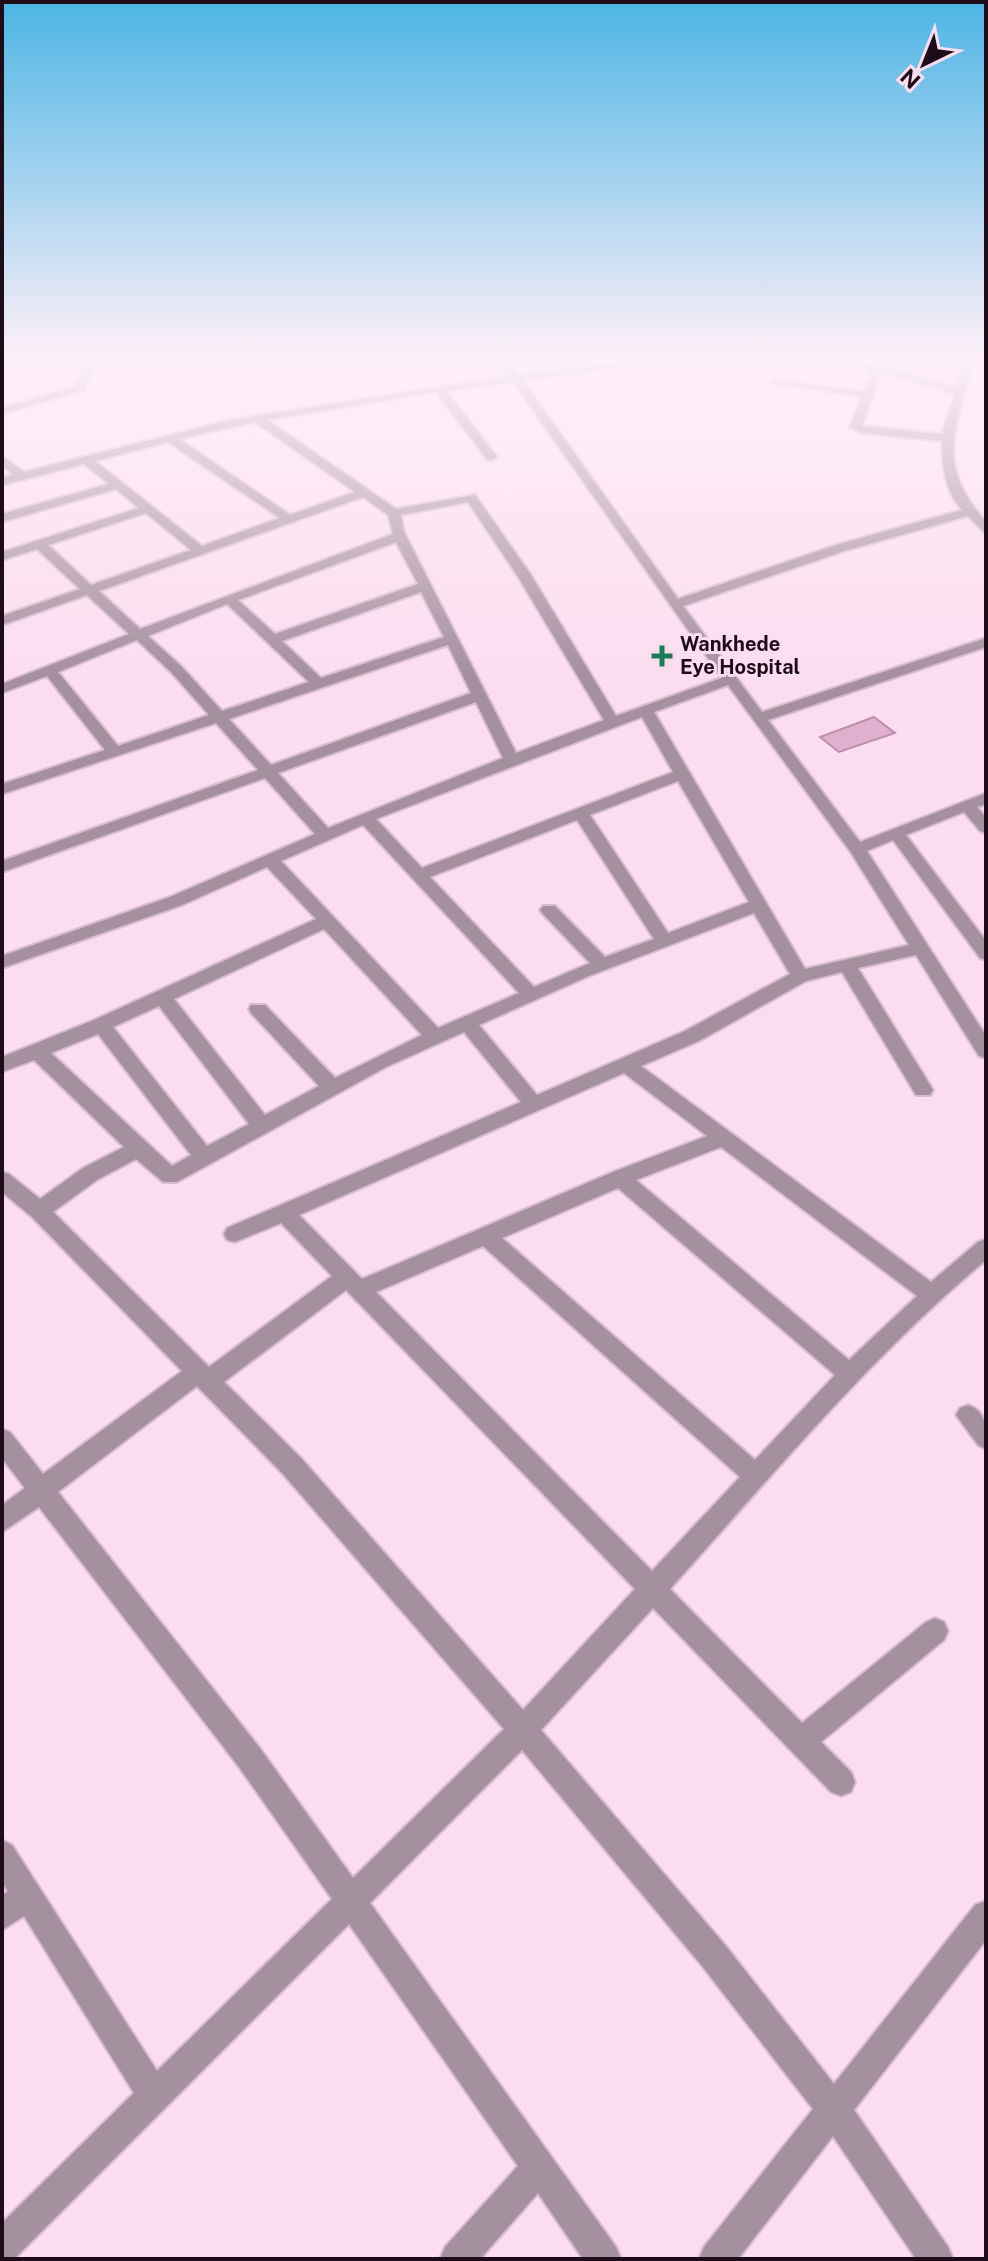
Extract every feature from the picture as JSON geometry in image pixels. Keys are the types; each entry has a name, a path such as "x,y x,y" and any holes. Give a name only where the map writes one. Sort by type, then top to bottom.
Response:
{"street":[{"path":"8,465 22,476"},
{"path":"2,481 69,465"},
{"path":"93,465 201,551"},
{"path":"208,465 290,520"},
{"path":"325,465 394,513 400,536 512,760"},
{"path":"575,465 857,849 986,1051"},
{"path":"948,465 960,500 986,530"},
{"path":"2,518 118,485"},
{"path":"2,621 366,492"},
{"path":"394,513 471,498 524,575 612,722"},
{"path":"2,556 148,509"},
{"path":"675,604 840,548 970,512"},
{"path":"2,689 229,599 400,536"},
{"path":"39,544 139,634 220,716 326,836"},
{"path":"272,640 426,586"},
{"path":"229,599 319,684"},
{"path":"2,789 453,639"},
{"path":"762,717 986,642"},
{"path":"49,670 114,751"},
{"path":"2,962 176,901 366,818 612,722 732,679"},
{"path":"5,860 481,695"},
{"path":"645,710 800,976"},
{"path":"419,875 682,774"},
{"path":"857,849 986,798"},
{"path":"967,806 986,828"},
{"path":"581,813 664,941"},
{"path":"366,818 531,995"},
{"path":"896,833 986,954"},
{"path":"270,860 435,1037"},
{"path":"37,1051 170,1176 332,1087 435,1037 602,965 758,905"},
{"path":"549,910 602,965"},
{"path":"2,1065 101,1025 327,921"},
{"path":"235,1234 692,1036 800,976 920,948"},
{"path":"847,965 923,1090"},
{"path":"162,997 262,1126"},
{"path":"258,1009 332,1087"},
{"path":"467,1023 534,1105"},
{"path":"101,1025 204,1157"},
{"path":"627,1065 932,1295"},
{"path":"2,1520 203,1377 352,1284 486,1236 723,1138"},
{"path":"39,1211 90,1174 138,1149"},
{"path":"620,1178 850,1374"},
{"path":"2,1180 39,1211 292,1466 523,1730 714,1956 835,2111 936,2259"},
{"path":"283,1212 841,1782"},
{"path":"486,1236 756,1476"},
{"path":"2,2247 523,1730 850,1374 986,1248"},
{"path":"968,1415 986,1438"},
{"path":"2,1440 249,1757 604,2259"},
{"path":"801,1741 935,1631"},
{"path":"2,1855 155,2097"},
{"path":"2,1915 27,1894"},
{"path":"716,2259 986,1916"},
{"path":"457,2259 539,2167"}],"building":[{"path":"874,717 895,733 839,752 820,737"}],"place":[{"name":"Wankhede Eye Hospital","path":"662,656"}]}
